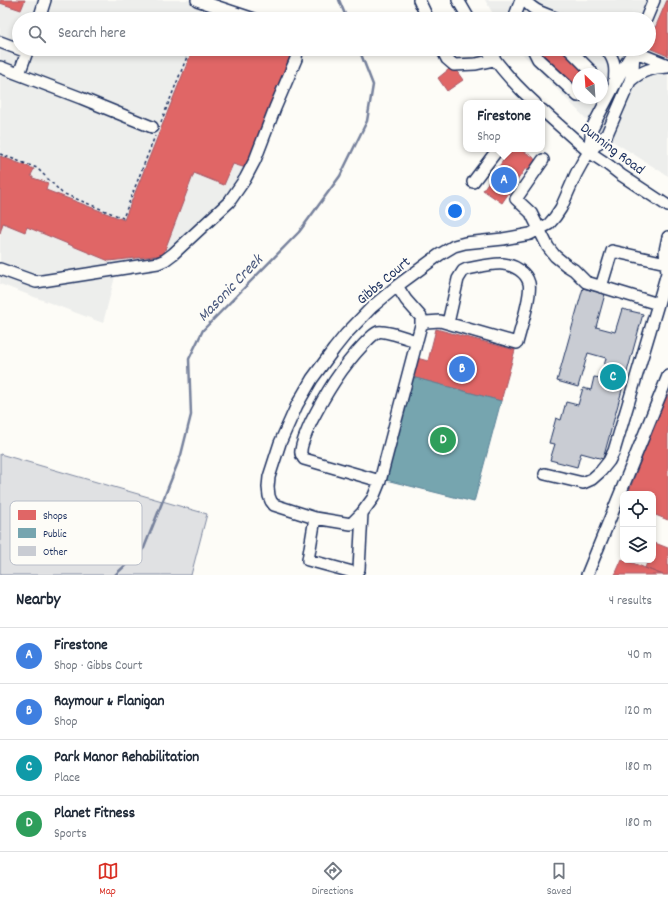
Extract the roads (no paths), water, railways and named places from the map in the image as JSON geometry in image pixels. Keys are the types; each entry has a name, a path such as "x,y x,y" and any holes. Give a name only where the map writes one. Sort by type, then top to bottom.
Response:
{"street":[{"path":"41,12 45,0"},
{"path":"197,0 233,12"},
{"path":"419,0 425,12"},
{"path":"458,0 465,12"},
{"path":"516,12 521,0"},
{"path":"524,0 533,9 540,12"},
{"path":"649,12 654,0"},
{"path":"0,42 12,46"},
{"path":"19,74 25,56"},
{"path":"0,269 36,282 166,260 229,202 245,180 255,160 296,56"},
{"path":"446,56 454,65 476,64 494,60"},
{"path":"491,56 510,79 530,100"},
{"path":"536,56 572,90"},
{"path":"576,56 588,68"},
{"path":"611,56 615,66 614,87"},
{"path":"589,152 592,128 629,56"},
{"path":"589,152 607,134 630,81 633,70 632,56"},
{"path":"646,56 668,66"},
{"path":"630,81 647,70 668,66"},
{"path":"0,67 87,100 156,129"},
{"name":"Dunning Road","path":"545,113 589,152 668,206"},
{"path":"473,182 496,152"},
{"name":"Gibbs Court","path":"315,518 274,505 269,496 269,476 280,443 297,405 312,379 334,349 372,307 439,254 454,246 465,243 503,239 530,234 549,224 561,208 576,174 589,152"},
{"path":"543,160 515,202 531,213 548,247 555,256 574,270 586,282 658,304"},
{"path":"545,474 583,483 592,479 609,461 614,451 667,273 665,251 668,237"},
{"path":"601,287 612,252 666,263"},
{"path":"421,325 426,322 440,321 517,343 529,294 529,284 526,277 519,270 504,264 467,269 463,271 458,279 448,323"},
{"path":"362,513 359,569 356,573 308,560 315,518 351,524 362,513 373,498 380,481 421,325 421,317 406,300 397,286"},
{"path":"380,481 304,459 300,450 312,420 337,376 351,358 373,336 378,332 384,332 416,341"},
{"path":"587,575 668,376"}],"waterway":[{"name":"Masonic Creek","path":"339,0 344,12"},
{"name":"Masonic Creek","path":"142,550 181,455 191,415 189,359 203,330 299,232 340,176 367,121 373,85 362,56"},
{"name":"Masonic Creek","path":"115,575 126,565"}],"place":[{"name":"Firestone","path":"504,180"},
{"name":"Raymour & Flanigan","path":"462,369"},
{"name":"Park Manor Rehabilitation","path":"613,377"},
{"name":"Planet Fitness","path":"443,440"}]}
